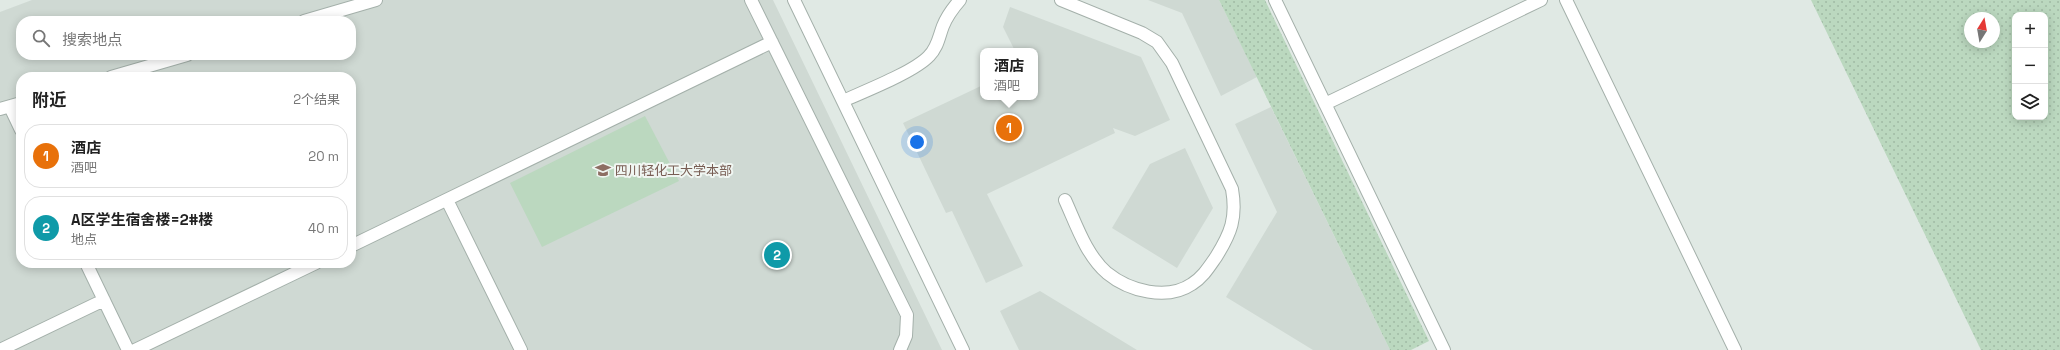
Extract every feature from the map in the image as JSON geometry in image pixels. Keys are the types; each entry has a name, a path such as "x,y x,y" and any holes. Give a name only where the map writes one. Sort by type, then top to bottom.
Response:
{"lane":[{"path":"321,16 376,0"},
{"path":"752,0 907,315 906,336 900,350"},
{"path":"794,0 962,350"},
{"path":"843,101 915,67 929,56 938,44 943,26 950,12 960,0"},
{"path":"1061,0 1142,33 1157,42 1172,63 1232,189 1234,204 1230,234 1204,274 1191,285 1176,291 1159,293 1141,290 1107,273 1095,259 1065,200"},
{"path":"1275,0 1444,350"},
{"path":"1325,104 1541,0"},
{"path":"1566,0 1735,350"},
{"path":"356,244 772,42"},
{"path":"128,72 170,60"},
{"path":"10,106 16,119"},
{"path":"447,200 521,350"},
{"path":"88,268 128,350"},
{"path":"135,350 306,268"},
{"path":"0,350 104,300"}],"shaded area":[{"name":"四川轻化工大学本部","path":"32,0 773,0 942,350 0,350 0,12"},
{"path":"1148,0 1219,0 1257,77 1221,96 1182,13"},
{"path":"1010,7 1141,57 1170,120 1135,136 1113,128 1115,133 987,194 1023,266 986,283 952,211 946,213 903,123 980,86 980,100 1038,100 1038,48 1014,48 1003,27"},
{"path":"1271,107 1390,350 1313,350 1226,297 1277,212 1235,124"},
{"path":"1185,148 1213,208 1177,268 1112,228 1150,164"},
{"path":"1040,291 1137,350 1019,350 1000,311"}],"green space":[{"path":"1219,0 1265,0 1429,341 1411,350 1390,350"},
{"path":"1811,0 2060,0 2060,350 1981,350"},
{"path":"645,116 679,181 542,247 510,183"}],"place":[{"name":"酒店","path":"1009,128"},
{"name":"四川轻化工大学本部","path":"603,170"},
{"name":"A区学生宿舍楼=2#楼","path":"777,255"}]}
